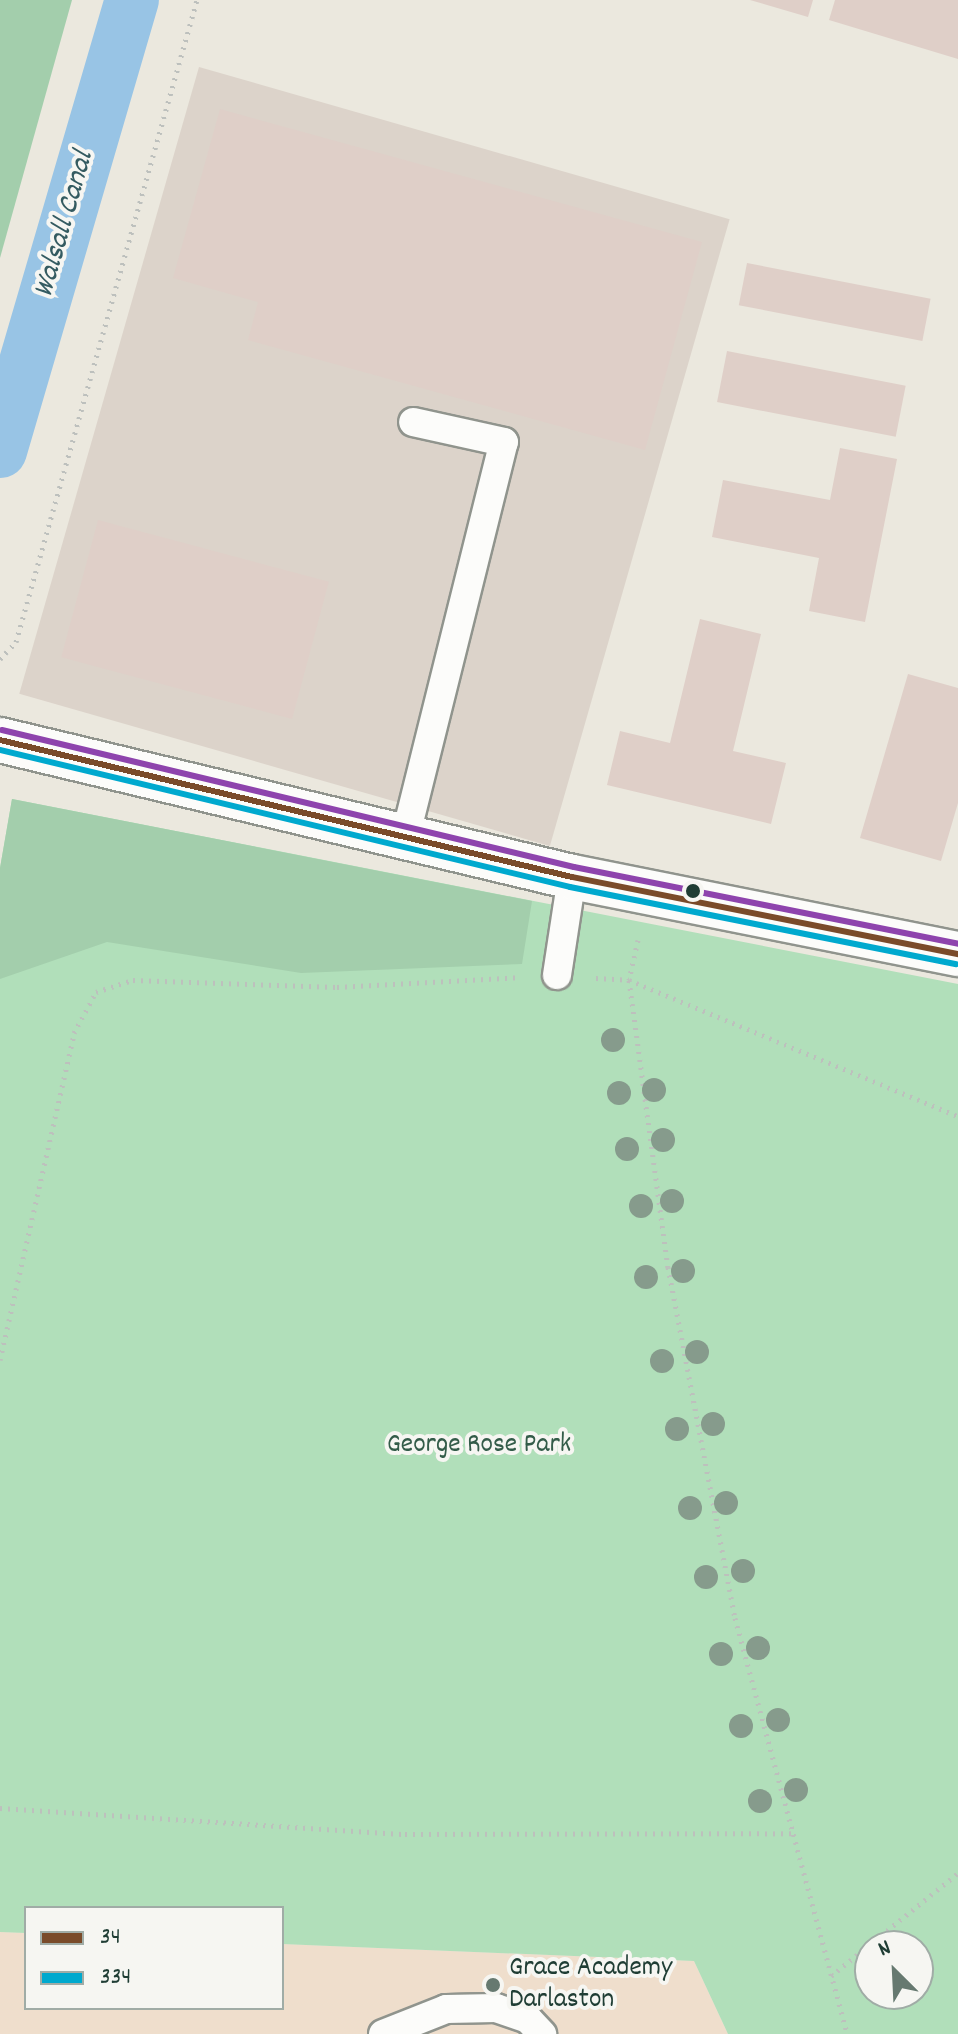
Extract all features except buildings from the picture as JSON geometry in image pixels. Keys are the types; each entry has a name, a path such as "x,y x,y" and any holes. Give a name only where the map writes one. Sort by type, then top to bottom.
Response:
{"street":[{"path":"12,743 572,877 958,954"}],"lane":[{"path":"405,838 504,442 413,422"},
{"path":"557,975 572,877"},
{"path":"383,2034 446,2009 496,2008 528,2019 542,2034"}],"path":[{"path":"0,659 16,642 197,0"},
{"path":"649,892 629,980 668,1267 735,1618 847,2034"},
{"path":"0,1360 74,1033 96,992 133,980 337,987 557,975 629,980 958,1116"},
{"path":"0,1808 405,1834 794,1833"},
{"path":"831,1976 958,1873"}],"shaded area":[{"path":"199,67 730,219 550,846 19,694"},
{"name":"Grace Academy Darlaston","path":"0,1932 24,1933 24,2010 284,2010 284,1944 694,1961 728,2034 0,2034"}],"green space":[{"path":"0,0 72,0 0,258"},
{"name":"George Rose Park","path":"12,799 958,984 958,2034 728,2034 694,1961 284,1944 284,1906 24,1906 24,1933 0,1932 0,868"},
{"path":"12,799 532,901 522,964 301,973 107,942 0,979 0,868"}],"waterway":[{"name":"Walsall Canal","path":"0,451 132,0"}],"transit line":[{"path":"2,730 574,867 958,944"},
{"name":"34","path":"0,740 572,877 958,954"},
{"name":"334","path":"0,750 570,887 956,964"}],"place":[{"name":"Grace Academy Darlaston","path":"493,1985"}]}
